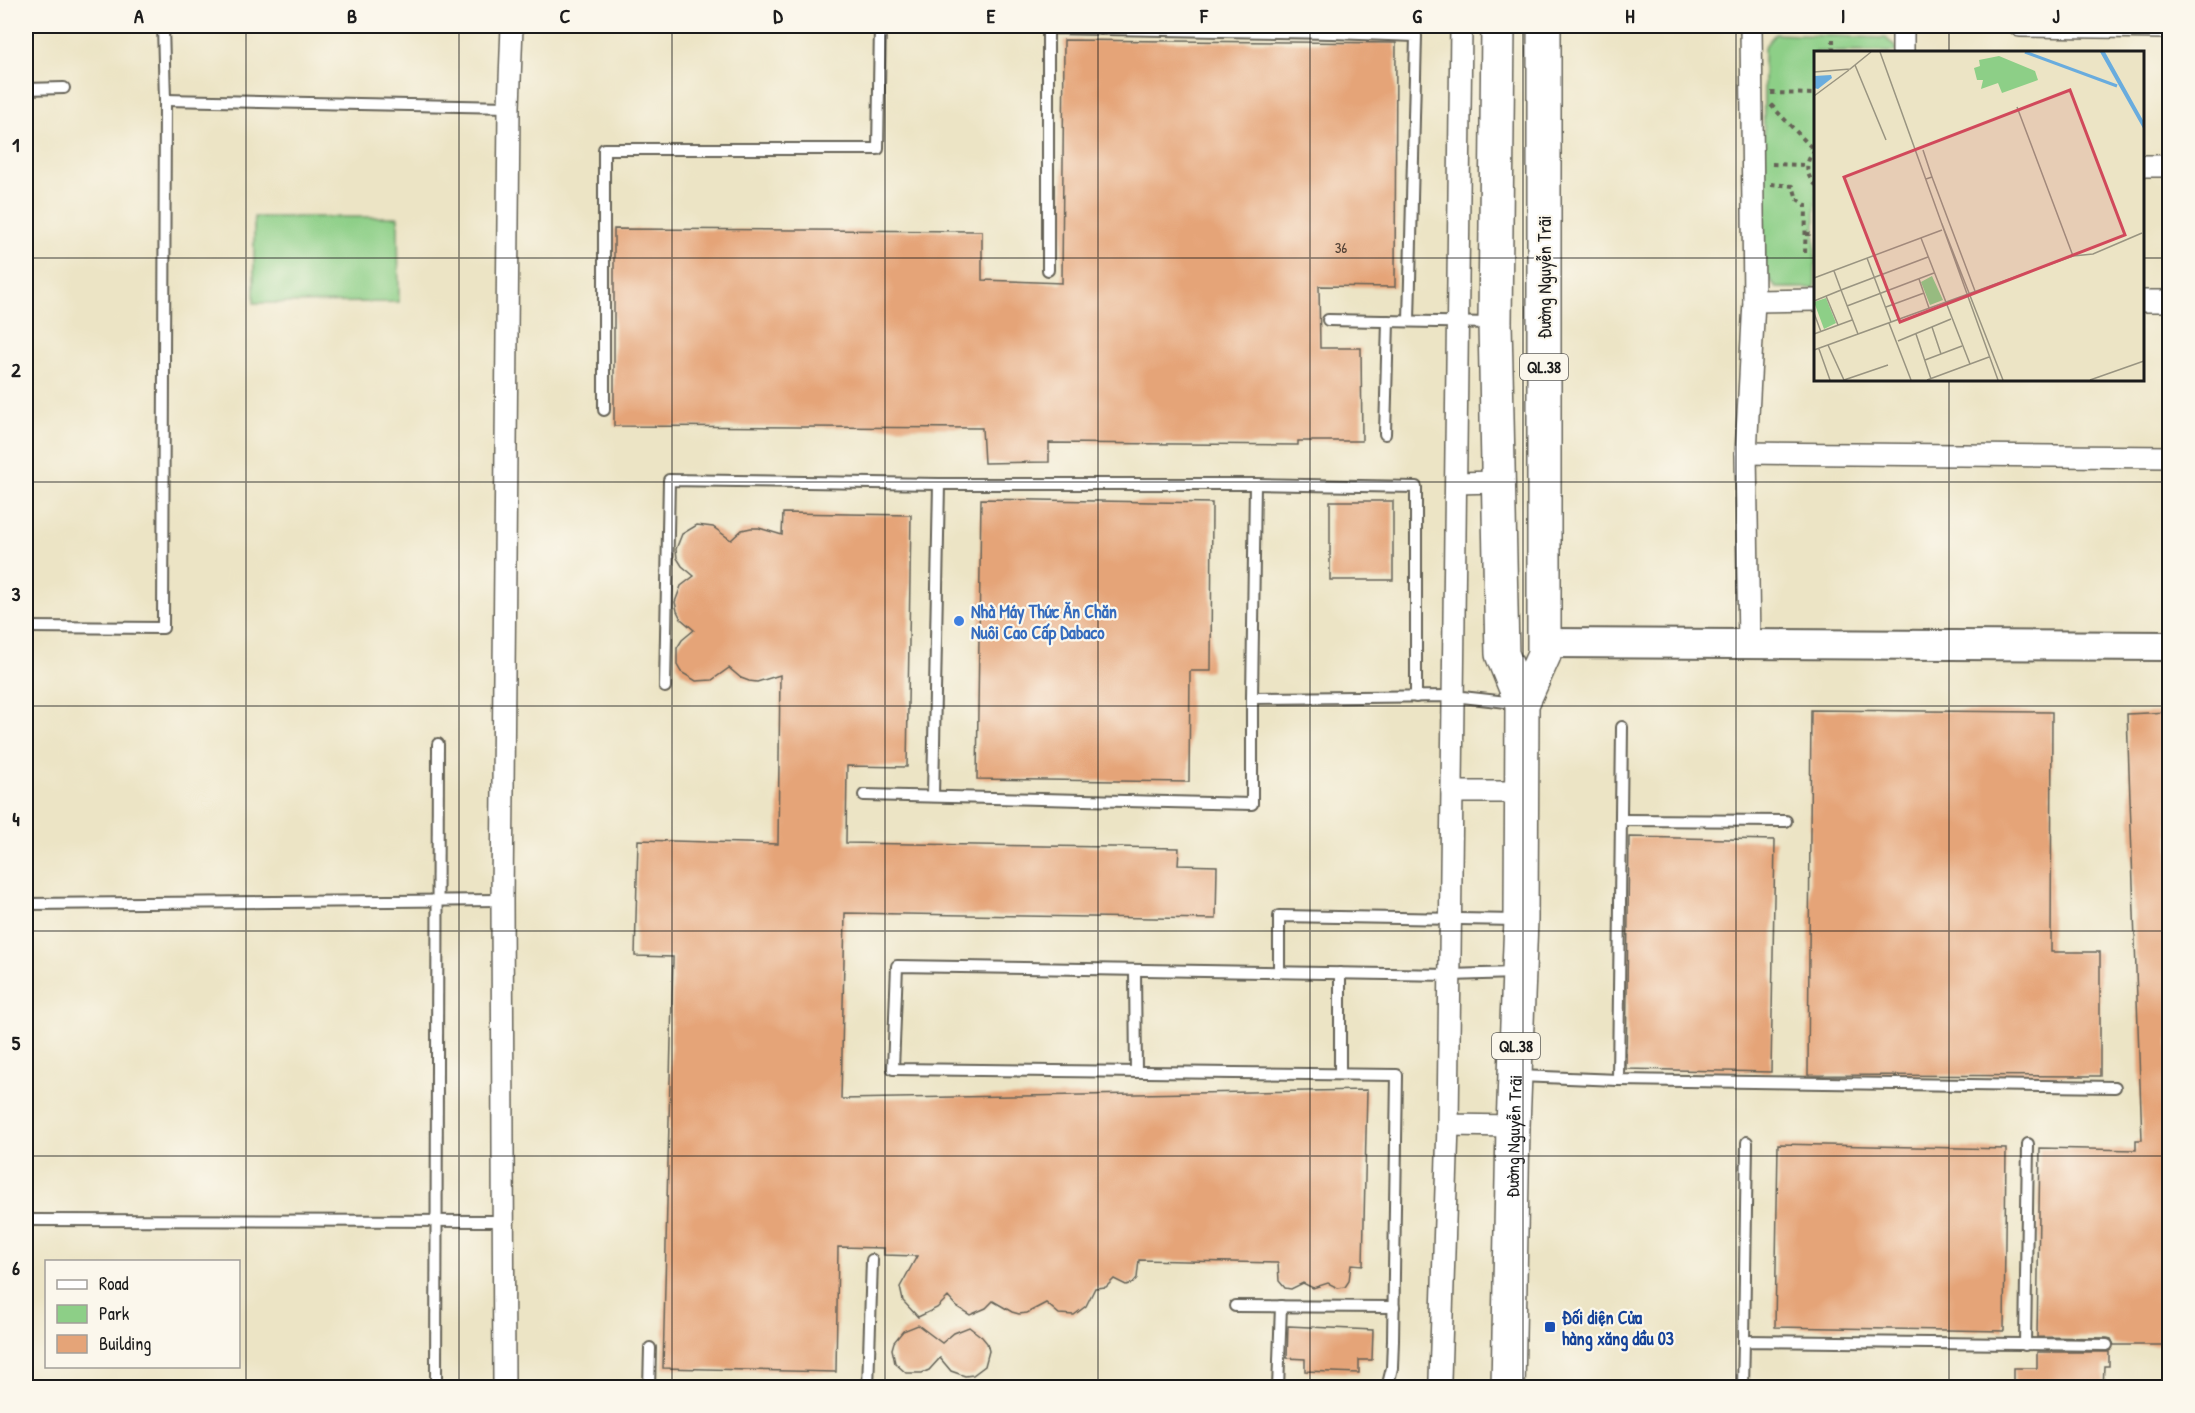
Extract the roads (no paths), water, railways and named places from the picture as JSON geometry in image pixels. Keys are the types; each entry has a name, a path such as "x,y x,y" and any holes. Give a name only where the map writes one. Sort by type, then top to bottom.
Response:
{"highway":[{"name":"Đường Nguyễn Trãi","path":"1498,26 1495,323 1502,654 1522,704 1521,920 1513,1126 1508,1388"},
{"name":"Đường Nguyễn Trãi","path":"1522,704 1544,655 1544,26"}],"street":[{"path":"504,1388 502,900 509,107 512,26"},
{"path":"1440,1379 1448,1125 1461,26"},
{"path":"1749,644 1746,453 1754,301 1751,26"},
{"path":"1903,26 1903,51"},
{"path":"2020,26 2169,28"},
{"path":"2144,166 2169,166"},
{"path":"1459,209 1497,209"},
{"path":"1754,301 1814,300"},
{"path":"2144,301 2169,301"},
{"path":"1746,453 2169,457"},
{"path":"1456,483 1497,482"},
{"path":"1544,643 2169,646"},
{"path":"1452,792 1521,792"},
{"path":"1448,1125 1513,1126"}],"lane":[{"path":"26,627 163,628 165,100 163,26"},
{"path":"604,410 604,149 878,149 880,26"},
{"path":"1048,270 1048,28 1416,36 1409,321"},
{"path":"26,89 64,88"},
{"path":"165,100 509,107"},
{"path":"1328,320 1495,323"},
{"path":"1385,434 1388,321"},
{"path":"665,687 669,480 939,484 1255,484 1416,487 1416,697"},
{"path":"933,796 939,484"},
{"path":"864,795 1252,804 1255,484"},
{"path":"1252,698 1453,696 1522,704"},
{"path":"1618,1080 1622,727"},
{"path":"436,1384 438,744"},
{"path":"1621,820 1786,820"},
{"path":"26,904 502,900"},
{"path":"1279,972 1279,916 1521,920"},
{"path":"1387,1388 1392,1368 1394,1307 1397,1075 893,1069 897,966 1450,975 1519,973"},
{"path":"1135,970 1136,1072"},
{"path":"1340,973 1340,1074"},
{"path":"1515,1076 1618,1080 2115,1087"},
{"path":"1743,1388 1747,1142"},
{"path":"2025,1345 2028,1144"},
{"path":"26,1220 503,1221"},
{"path":"868,1388 872,1260"},
{"path":"1235,1306 1394,1307"},
{"path":"1278,1388 1281,1306"},
{"path":"1744,1341 2107,1345"},
{"path":"649,1388 650,1348"}],"place":[{"name":"Nhà Máy Thức Ăn Chăn Nuôi Cao Cấp Dabaco","path":"959,621"},
{"name":"Đối diện Cửa hàng xăng dầu 03","path":"1550,1327"}]}
